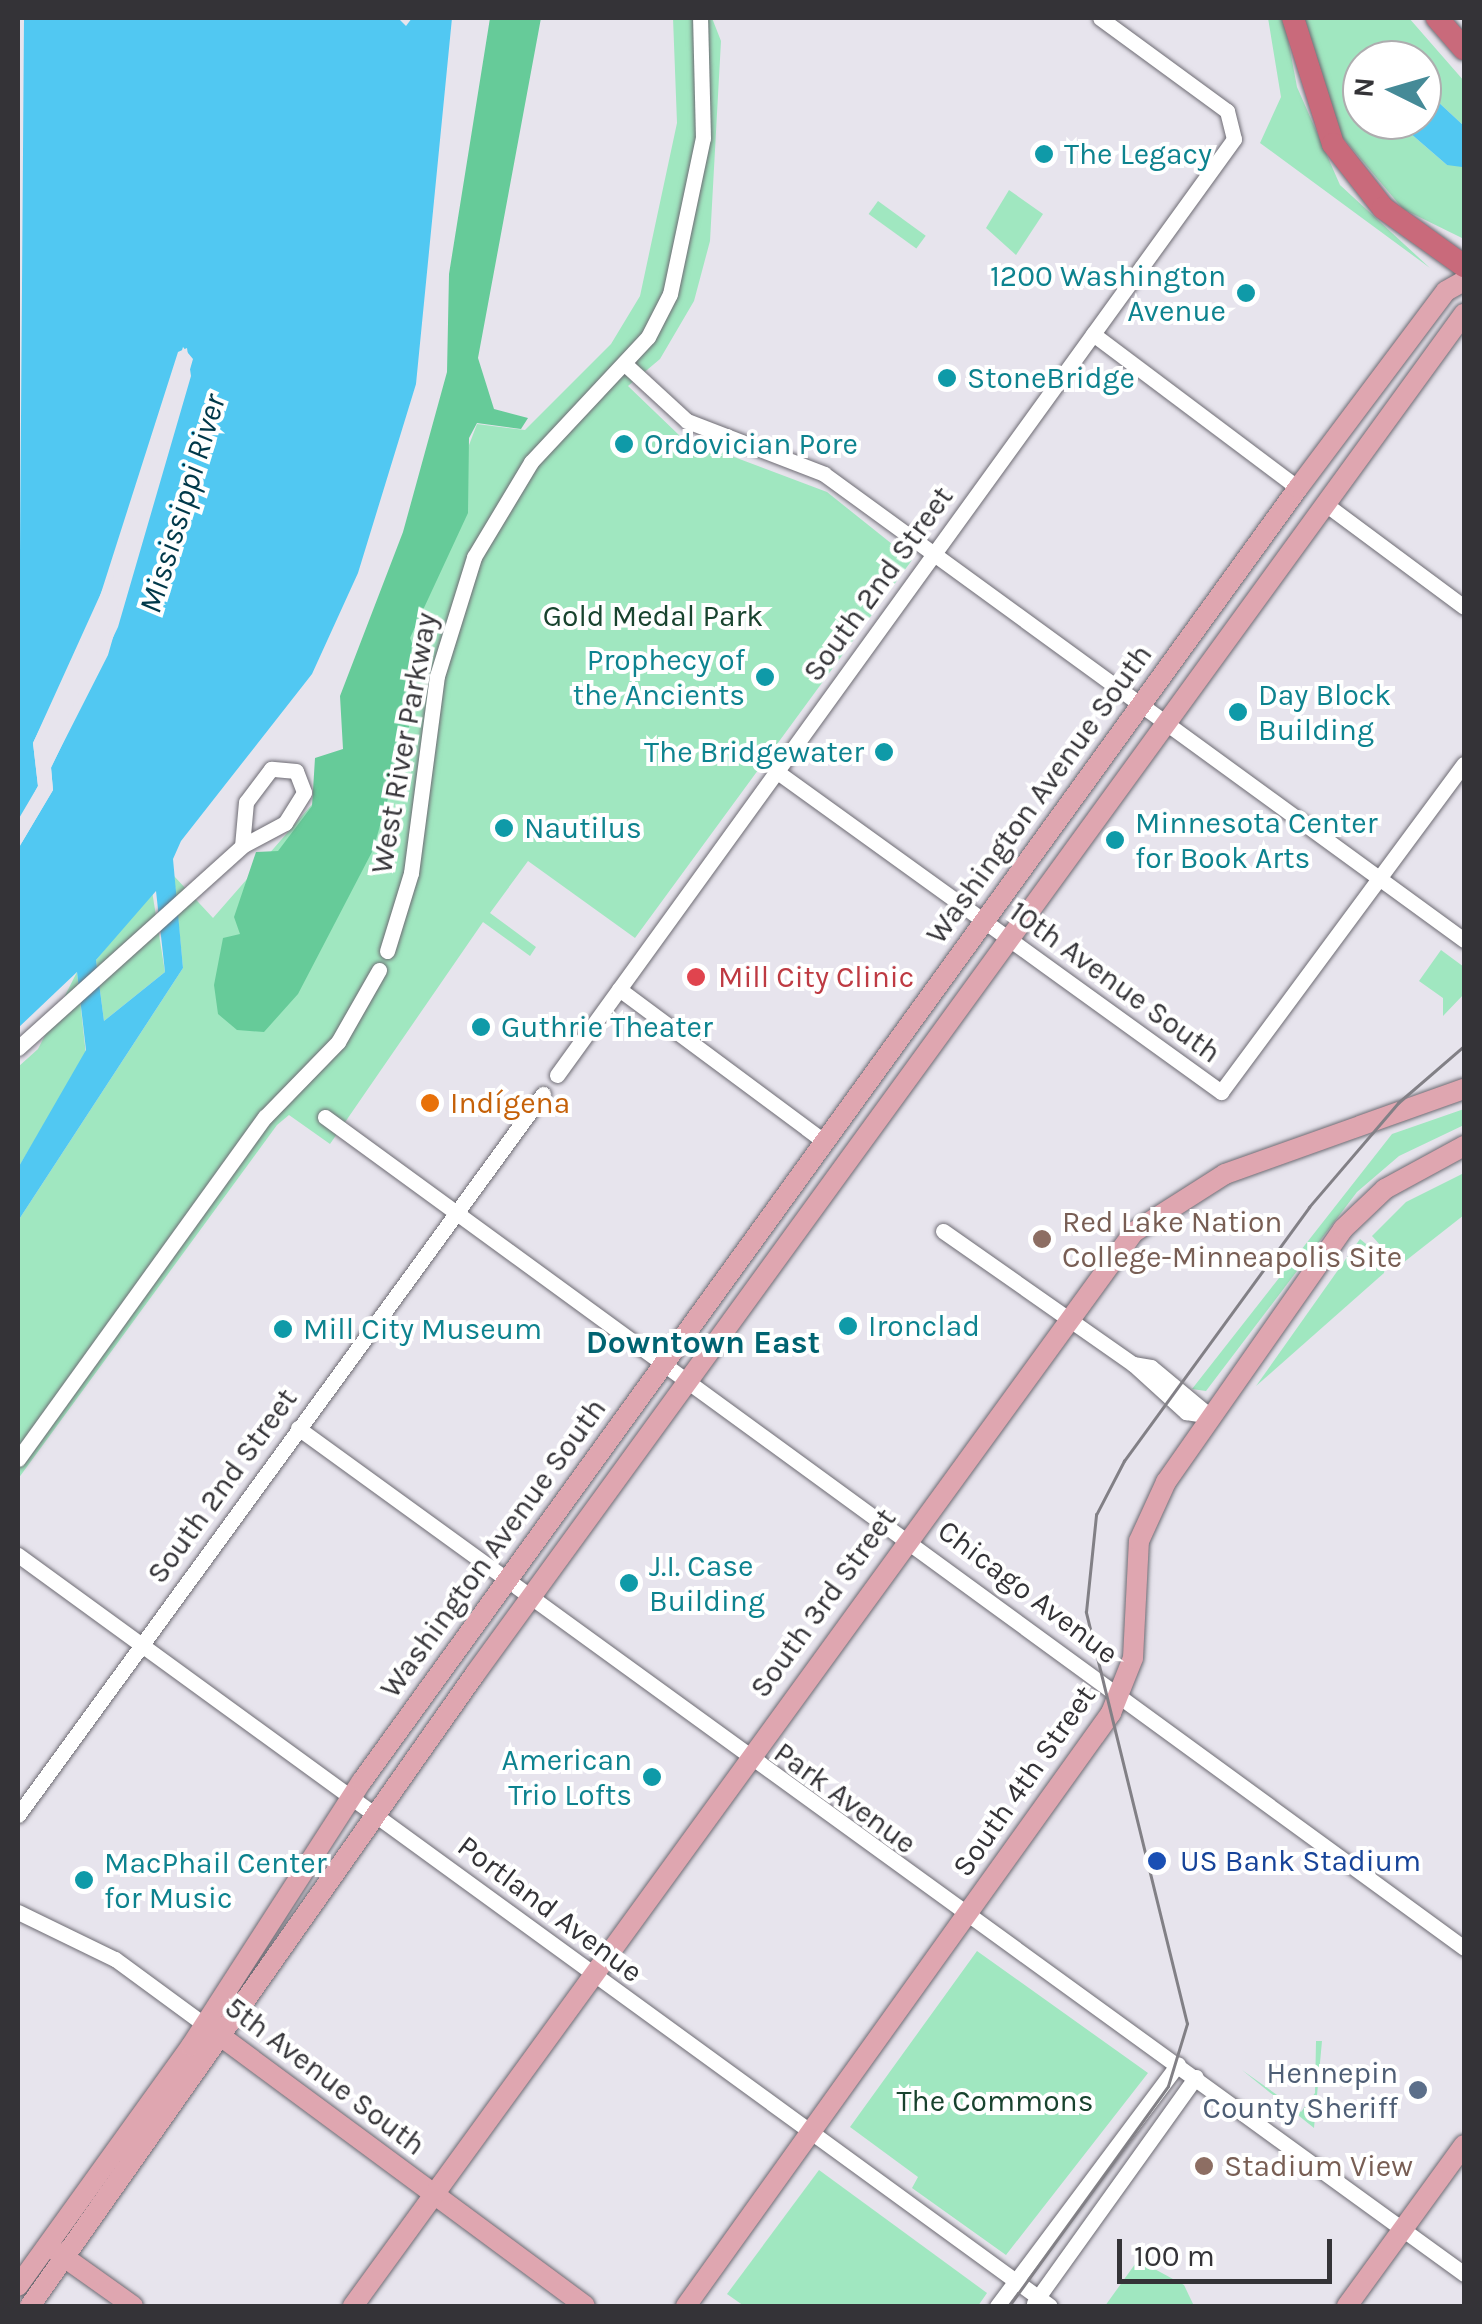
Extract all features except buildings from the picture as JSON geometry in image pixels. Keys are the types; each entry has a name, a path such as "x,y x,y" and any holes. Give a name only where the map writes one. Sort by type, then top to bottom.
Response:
{"highway":[{"path":"1292,18 1332,144 1383,208 1464,266"},
{"path":"1437,18 1464,49"}],"main road":[{"name":"Washington Avenue South","path":"18,2286 205,2025 349,1798 1298,488 1446,292 1464,282"},
{"name":"Washington Avenue South","path":"30,2306 223,2038 373,1816 1464,314"},
{"path":"1324,504 1325,468 1368,395"},
{"path":"1266,582 1298,520 1298,488"},
{"name":"South 3rd Street","path":"353,2306 908,1535 1066,1318 1134,1232 1188,1192 1464,1090"},
{"name":"South 4th Street","path":"686,2306 1120,1697 1133,1658 1143,1529 1210,1416 1351,1221 1395,1182 1464,1146"},
{"name":"5th Avenue South","path":"205,2025 585,2306"},
{"path":"1348,2306 1464,2146"},
{"path":"47,2246 133,2306"}],"street":[{"name":"West River Parkway","path":"388,951 411,873 437,676 462,585 531,462 625,364 660,317 679,267 703,138 700,18"},
{"name":"South 2nd Street","path":"557,1075 1234,139 1235,123 1100,18"},
{"path":"1093,334 1298,488"},
{"path":"625,364 687,421 810,466 1464,940"},
{"path":"1324,504 1464,607"},
{"path":"1382,879 1464,764"},
{"path":"18,1048 178,911 242,846 285,823 304,792 296,770 271,769 246,802 242,846"},
{"name":"10th Avenue South","path":"776,771 1008,940 1228,1089 1382,879"},
{"path":"18,1459 265,1117 338,1042 379,970"},
{"path":"619,989 824,1142"},
{"name":"South 2nd Street","path":"18,1815 544,1094"},
{"name":"Chicago Avenue","path":"325,1118 460,1210 908,1535 1120,1697 1464,1948"},
{"path":"943,1231 1133,1364 1186,1412 1210,1416"},
{"name":"Park Avenue","path":"298,1428 532,1596 745,1760 969,1913 1464,2274"},
{"name":"Portland Avenue","path":"18,1555 1040,2304"},
{"name":"5th Avenue South","path":"18,1912 115,1958 205,2025"},
{"path":"997,2306 1178,2064"},
{"path":"1040,2304 1196,2077"}],"green space":[{"path":"490,18 541,18 478,358 494,409 528,418 521,429 477,423 469,438 468,513 410,638 424,675 373,850 298,994 264,1032 237,1030 218,1014 214,985 223,938 240,934 234,917 256,852 278,851 312,806 315,758 343,749 340,696 403,532 447,372 449,274"},
{"name":"Gold Medal Park","path":"673,18 712,18 721,41 710,241 694,301 660,359 628,386 681,437 827,492 912,560 635,938 528,861 490,913 536,947 530,956 483,922 330,1144 289,1115 277,1125 18,1479 18,1221 183,968 174,876 213,918 349,762 477,424 525,430 611,344 640,296 677,123"},
{"path":"1268,18 1284,18 1297,87 1340,185 1430,268 1260,143 1281,97"},
{"path":"1301,18 1409,18 1428,40 1342,40 1342,137 1333,126"},
{"path":"1442,56 1464,81 1464,126 1442,106"},
{"path":"1345,140 1418,140 1447,165 1464,164 1464,239 1403,209"},
{"path":"1009,190 1043,214 1016,255 986,228"},
{"path":"878,201 926,236 916,249 869,214"},
{"path":"152,891 165,972 104,1021 96,960"},
{"path":"1441,950 1464,967 1464,994 1443,1016 1443,998 1419,981"},
{"path":"77,972 86,1055 18,1168 18,1067 38,1049"},
{"path":"1464,1109 1464,1125 1399,1156 1357,1192 1206,1391 1192,1389 1392,1134"},
{"path":"1464,1173 1464,1215 1399,1266 1372,1236 1406,1202"},
{"path":"1360,1239 1386,1260 1384,1273 1256,1386"},
{"name":"The Commons","path":"977,1951 1148,2073 1006,2255 912,2188 918,2177 850,2127"},
{"path":"1316,2041 1322,2041 1314,2128 1242,2070 1301,2112 1315,2093"},
{"name":"The Commons","path":"819,2170 987,2293 978,2306 744,2306 727,2294"},
{"path":"1138,2260 1184,2285 1194,2306 1105,2306"}],"water":[{"name":"Mississippi River","path":"24,18 398,18 406,26 412,18 452,18 416,384 358,573 312,674 181,841 173,859 183,968 18,1221 18,1168 86,1050 77,972 18,1028 18,849 53,790 51,767 108,655 193,359 183,347 111,571 33,743 38,786 18,820","holes":["156,891 165,972 104,1021 96,960"]},
{"path":"1442,106 1464,126 1462,167 1447,165 1418,140 1442,140"}],"pier":[{"path":"187,348 191,376 118,627 51,768 53,790 18,849 48,788 46,765 124,593 186,375 185,352 115,573 38,745 43,788 18,825 38,786 33,743 93,618 178,352"}],"tram line":[{"path":"1009,2306 1168,2086 1187,2024 1086,1612 1096,1515 1124,1461 1309,1207 1398,1103 1464,1046"}],"place":[{"name":"The Legacy","path":"1044,154"},
{"name":"1200 Washington Avenue","path":"1246,293"},
{"name":"StoneBridge","path":"947,378"},
{"name":"Ordovician Pore","path":"624,444"},
{"name":"Prophecy of the Ancients","path":"765,677"},
{"name":"Day Block Building","path":"1238,712"},
{"name":"The Bridgewater","path":"884,752"},
{"name":"Nautilus","path":"504,828"},
{"name":"Minnesota Center for Book Arts","path":"1115,840"},
{"name":"Mill City Clinic","path":"696,977"},
{"name":"Guthrie Theater","path":"481,1027"},
{"name":"Indígena","path":"430,1103"},
{"name":"Red Lake Nation College-Minneapolis Site","path":"1042,1239"},
{"name":"Ironclad","path":"848,1326"},
{"name":"Mill City Museum","path":"283,1329"},
{"name":"J.I. Case Building","path":"629,1583"},
{"name":"American Trio Lofts","path":"652,1777"},
{"name":"US Bank Stadium","path":"1157,1861"},
{"name":"MacPhail Center for Music","path":"84,1880"},
{"name":"Hennepin County Sheriff","path":"1418,2090"},
{"name":"Stadium View","path":"1204,2166"}],"district":[{"name":"Downtown East","path":"703,1343"}]}
